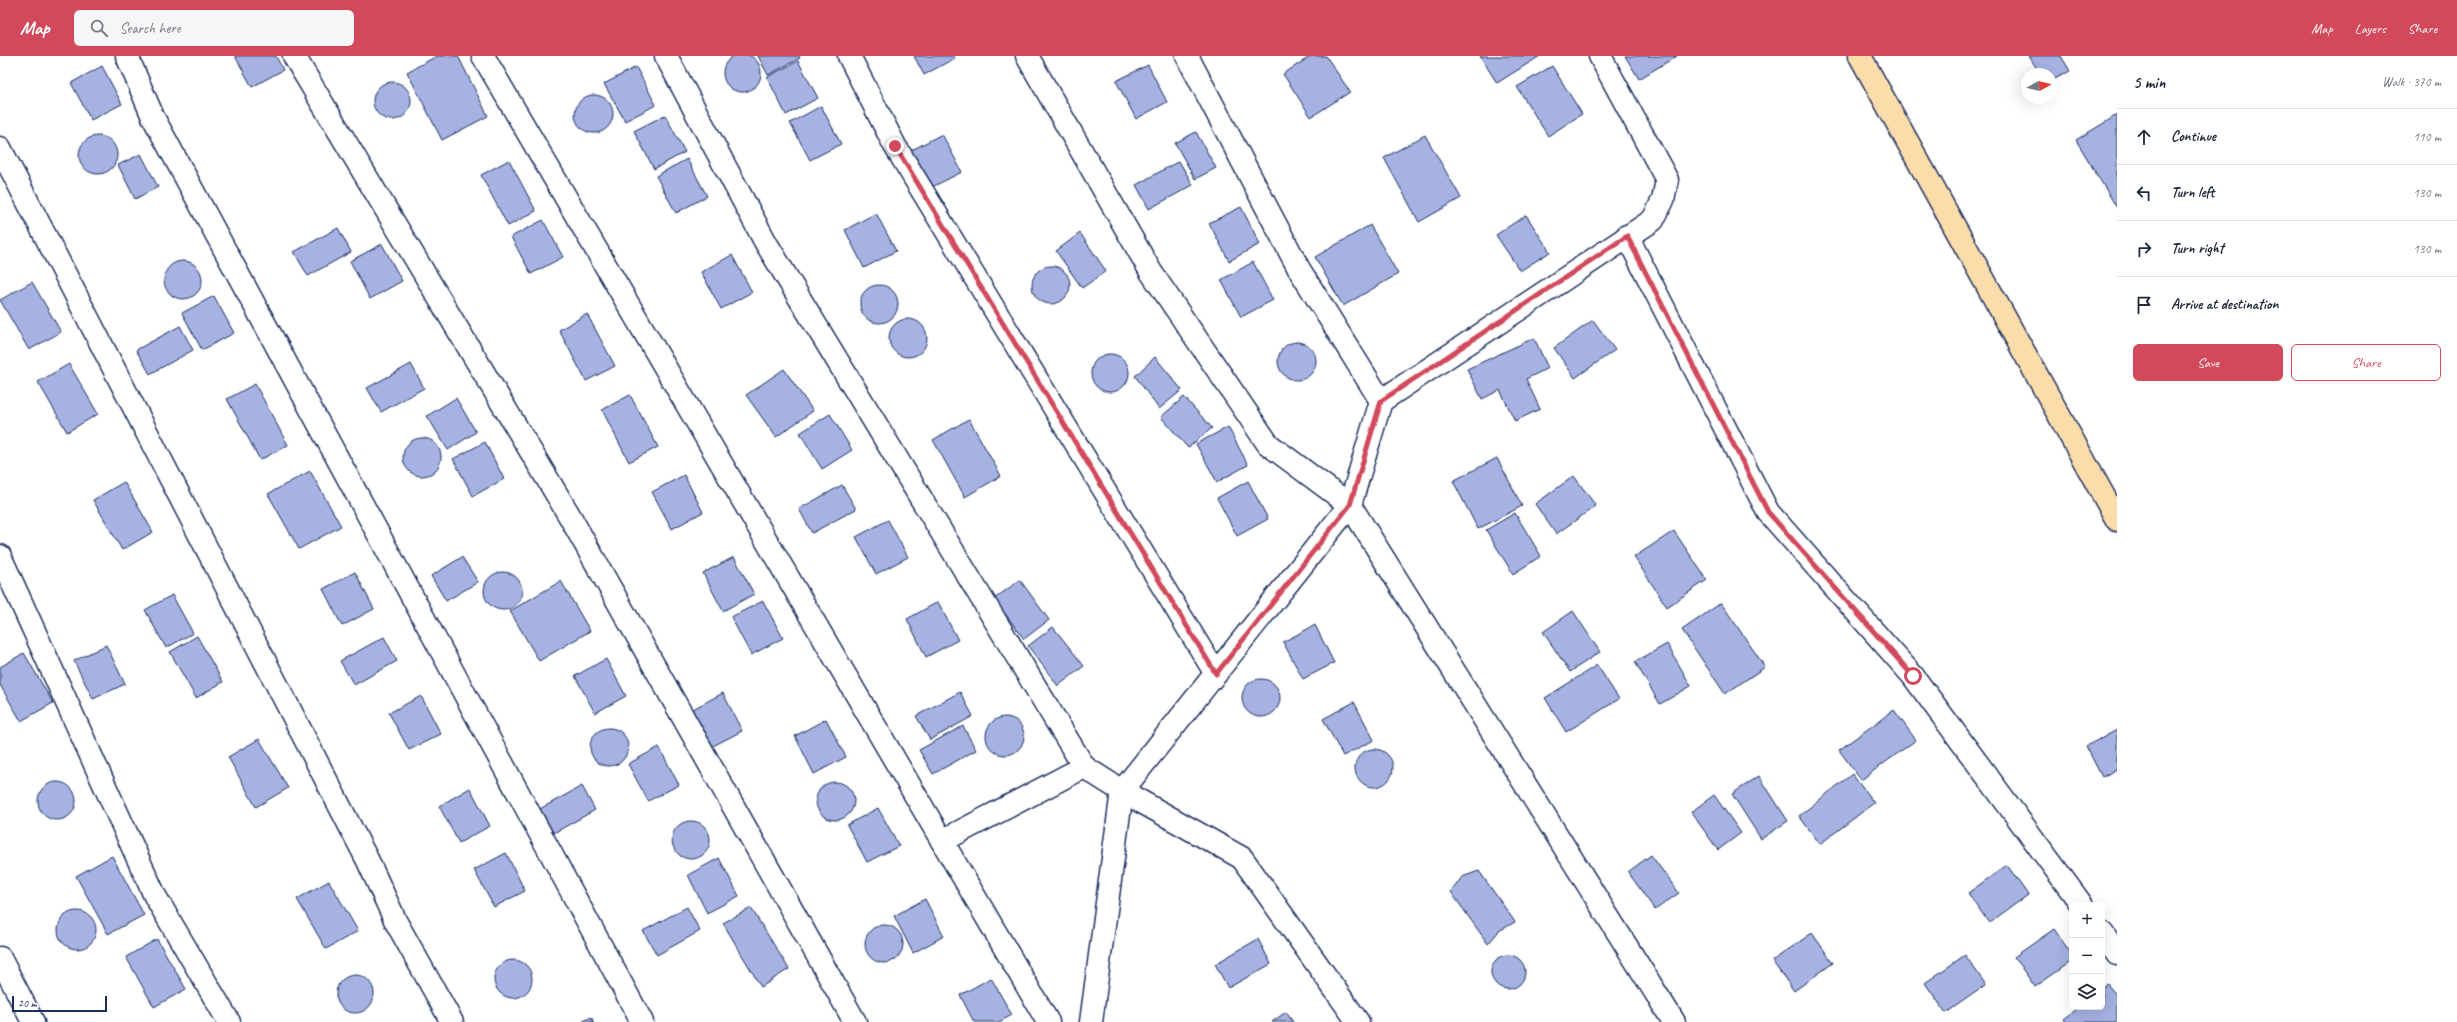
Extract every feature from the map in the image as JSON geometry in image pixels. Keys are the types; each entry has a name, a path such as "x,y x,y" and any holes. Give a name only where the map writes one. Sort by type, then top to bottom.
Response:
{"main road":[{"path":"1860,56 2117,520"}],"street":[{"path":"127,56 153,117 642,1022"},
{"path":"294,56 570,515 855,1022"},
{"path":"482,56 1048,1022"},
{"path":"666,56 766,243 1084,767 1122,791 1242,858 1358,1022"},
{"path":"849,56 895,146 1216,674"},
{"path":"1028,56 1151,272 1268,444 1350,505 1674,1022"},
{"path":"1187,56 1299,269 1381,401"},
{"path":"1091,1022 1122,791 1350,505 1381,401 1653,220 1663,200 1667,180 1600,56"},
{"path":"0,148 364,854 396,922 452,1022"},
{"path":"1627,236 1768,512 1913,676 2080,902"},
{"path":"0,556 155,896 229,1022"},
{"path":"942,841 1084,767"},
{"path":"2105,937 2117,954"},
{"path":"0,958 33,1022"}],"building":[{"path":"738,54 746,54 753,57 758,62 761,73 758,84 753,89 746,92 738,92 731,89 726,84 723,77 723,69 726,62 731,57"},
{"path":"235,56 276,56 283,70 252,87"},
{"path":"437,56 458,56 488,116 442,140 407,72"},
{"path":"758,56 799,56 800,58 768,75"},
{"path":"914,56 954,56 955,58 924,75"},
{"path":"1311,56 1326,56 1350,92 1311,117 1283,74"},
{"path":"1480,56 1540,56 1497,83"},
{"path":"1625,56 1677,56 1639,79"},
{"path":"2029,56 2061,56 2070,71 2057,78 2057,68 2036,68"},
{"path":"798,61 818,98 786,115 767,77"},
{"path":"1148,65 1167,102 1136,119 1116,81"},
{"path":"102,66 122,104 91,120 71,83"},
{"path":"1552,66 1582,114 1548,136 1517,87"},
{"path":"636,67 656,105 625,121 604,84"},
{"path":"388,82 396,82 406,87 410,94 410,108 406,115 396,120 388,120 378,115 376,112 373,105 373,97 378,87 381,85"},
{"path":"590,95 598,95 608,100 612,107 612,121 608,128 598,133 590,133 580,128 578,125 575,118 575,110 580,100 583,98"},
{"path":"821,106 841,144 810,160 790,123"},
{"path":"665,115 685,152 654,169 634,131"},
{"path":"2117,115 2117,208 2076,140"},
{"path":"1196,132 1216,168 1195,179 1175,143"},
{"path":"942,134 962,172 930,188 910,151"},
{"path":"1425,135 1461,198 1419,222 1384,158"},
{"path":"94,136 102,136 112,141 116,148 116,162 112,169 102,174 94,174 84,169 82,166 79,159 79,151 84,141 87,139"},
{"path":"141,154 158,187 135,199 118,165"},
{"path":"687,159 707,196 676,213 656,176"},
{"path":"509,160 536,211 508,226 481,175"},
{"path":"1179,161 1193,185 1149,209 1136,185"},
{"path":"1241,207 1260,244 1229,261 1209,223"},
{"path":"876,213 896,251 864,268 845,230"},
{"path":"1526,215 1550,252 1520,271 1496,235"},
{"path":"543,220 563,257 531,274 511,237"},
{"path":"1370,225 1398,274 1343,306 1315,257"},
{"path":"338,228 351,252 308,276 294,252"},
{"path":"1080,233 1106,271 1082,288 1056,251"},
{"path":"382,244 402,281 370,299 350,261"},
{"path":"732,255 752,292 721,309 701,272"},
{"path":"179,261 187,261 197,266 201,273 201,287 197,294 187,299 179,299 169,294 167,291 164,284 164,276 169,266 172,264"},
{"path":"1253,262 1273,300 1241,317 1221,280"},
{"path":"1047,266 1055,266 1065,271 1069,278 1069,292 1065,299 1055,304 1047,304 1037,299 1035,296 1032,289 1032,281 1037,271 1040,269"},
{"path":"32,282 61,332 29,350 0,300"},
{"path":"875,285 883,285 893,290 897,297 897,311 893,318 883,323 875,323 865,318 863,315 860,308 860,300 865,290 868,288"},
{"path":"214,296 234,333 202,350 182,313"},
{"path":"587,314 615,366 586,381 559,330"},
{"path":"904,319 912,319 922,324 926,331 926,345 922,352 912,357 904,357 894,352 892,349 889,342 889,334 894,324 897,322"},
{"path":"1593,320 1615,350 1575,378 1554,348"},
{"path":"180,326 193,350 150,374 136,350"},
{"path":"1534,338 1548,368 1526,379 1540,409 1515,421 1500,390 1482,399 1467,369"},
{"path":"1293,342 1301,342 1311,347 1315,354 1315,368 1311,375 1301,380 1293,380 1283,375 1281,372 1278,365 1278,357 1283,347 1286,345"},
{"path":"1106,354 1114,354 1124,359 1128,366 1128,380 1124,387 1114,392 1106,392 1096,387 1094,384 1091,377 1091,369 1096,359 1099,357"},
{"path":"1155,357 1182,390 1159,409 1135,376"},
{"path":"69,364 98,414 67,432 38,382"},
{"path":"411,364 424,388 381,412 367,388"},
{"path":"784,369 813,411 776,437 746,395"},
{"path":"255,384 288,445 260,460 227,399"},
{"path":"630,395 658,447 629,462 602,410"},
{"path":"1184,397 1212,428 1188,448 1161,417"},
{"path":"456,398 476,432 448,450 427,416"},
{"path":"830,414 852,450 822,469 800,433"},
{"path":"969,419 1001,476 965,497 933,440"},
{"path":"1228,427 1248,465 1217,482 1196,444"},
{"path":"418,438 426,438 436,443 440,450 440,464 436,471 426,476 418,476 408,471 406,468 403,461 403,453 408,443 411,441"},
{"path":"485,442 504,479 473,496 453,459"},
{"path":"1497,458 1522,506 1478,529 1453,481"},
{"path":"310,471 341,526 299,549 268,494"},
{"path":"684,475 703,512 672,529 652,492"},
{"path":"1574,476 1596,506 1556,534 1535,504"},
{"path":"1248,481 1268,519 1237,536 1217,498"},
{"path":"124,482 153,532 122,550 93,500"},
{"path":"842,485 856,509 812,533 799,509"},
{"path":"1515,513 1541,556 1513,574 1486,530"},
{"path":"888,520 908,557 876,574 856,537"},
{"path":"1674,531 1707,580 1667,607 1634,557"},
{"path":"462,557 478,582 446,601 431,576"},
{"path":"734,557 754,594 723,611 703,573"},
{"path":"355,572 374,609 342,626 323,589"},
{"path":"499,572 507,572 517,577 521,584 521,598 517,605 507,610 499,610 489,605 487,602 484,595 484,587 489,577 492,575"},
{"path":"1020,580 1049,620 1024,639 994,599"},
{"path":"561,581 590,631 539,661 510,611"},
{"path":"172,595 193,633 166,648 145,610"},
{"path":"763,601 783,638 751,655 731,617"},
{"path":"938,602 958,640 926,657 907,619"},
{"path":"1721,603 1765,667 1725,694 1682,630"},
{"path":"1573,611 1600,652 1570,672 1543,632"},
{"path":"1315,625 1334,663 1303,679 1283,642"},
{"path":"1053,627 1084,666 1058,686 1028,646"},
{"path":"197,636 223,682 196,698 170,652"},
{"path":"384,637 397,661 354,685 340,661"},
{"path":"1667,644 1691,686 1660,704 1635,662"},
{"path":"106,645 125,684 93,699 74,661"},
{"path":"24,653 53,703 21,721 0,685 0,667"},
{"path":"606,659 626,696 595,713 575,676"},
{"path":"1597,665 1619,699 1566,732 1545,698"},
{"path":"1257,679 1265,679 1275,684 1279,691 1279,705 1275,712 1265,717 1257,717 1247,712 1245,709 1242,702 1242,694 1247,684 1250,682"},
{"path":"960,692 973,716 930,740 916,716"},
{"path":"723,693 742,731 711,747 691,710"},
{"path":"421,696 441,734 409,750 389,713"},
{"path":"1354,702 1374,740 1343,756 1323,719"},
{"path":"1894,710 1916,740 1861,780 1839,750"},
{"path":"1001,717 1009,717 1019,722 1023,729 1023,743 1019,750 1009,755 1001,755 991,750 989,747 986,740 986,732 991,722 994,720"},
{"path":"826,719 846,757 814,774 795,736"},
{"path":"963,726 976,750 933,774 919,750"},
{"path":"605,728 613,728 623,733 627,740 627,754 623,761 613,766 605,766 595,761 593,758 590,751 590,743 595,733 598,731"},
{"path":"2117,730 2117,773 2116,770 2102,777 2086,746"},
{"path":"259,739 288,788 256,807 228,757"},
{"path":"659,747 679,785 648,801 628,764"},
{"path":"1370,749 1378,749 1388,754 1392,761 1392,775 1388,782 1378,787 1370,787 1360,782 1358,779 1355,772 1355,764 1360,754 1363,752"},
{"path":"1852,774 1874,803 1820,844 1799,816"},
{"path":"1759,776 1788,821 1761,839 1732,794"},
{"path":"53,782 61,782 71,787 75,794 75,808 71,815 61,820 53,820 43,815 41,812 38,805 38,797 43,787 46,785"},
{"path":"831,782 839,782 849,787 853,794 853,808 849,815 839,820 831,820 821,815 819,812 816,805 816,797 821,787 824,785"},
{"path":"582,786 595,810 552,834 538,810"},
{"path":"470,788 490,826 459,843 439,806"},
{"path":"1714,795 1741,833 1718,850 1691,812"},
{"path":"878,808 899,846 867,862 847,825"},
{"path":"687,821 695,821 705,826 709,833 709,847 705,854 695,859 687,859 677,854 675,851 672,844 672,836 677,826 680,824"},
{"path":"506,853 525,891 494,907 474,870"},
{"path":"1651,855 1679,893 1655,910 1628,872"},
{"path":"112,856 144,915 108,934 76,876"},
{"path":"719,858 739,896 707,913 688,875"},
{"path":"2007,865 2028,895 1989,923 1968,893"},
{"path":"1479,871 1515,922 1499,931 1488,944 1451,892 1462,877"},
{"path":"329,881 358,931 326,949 297,899"},
{"path":"925,899 944,936 913,953 894,916"},
{"path":"687,907 700,931 657,955 643,931"},
{"path":"751,908 789,969 761,987 723,923"},
{"path":"73,911 81,911 91,916 95,923 95,937 91,944 81,949 73,949 63,944 61,941 58,934 58,926 63,916 66,914"},
{"path":"880,925 888,925 898,930 902,937 902,951 898,958 888,963 880,963 870,958 868,955 865,948 865,940 870,930 873,928"},
{"path":"2054,929 2069,951 2069,963 2035,987 2014,957"},
{"path":"1812,933 1833,963 1794,991 1772,961"},
{"path":"157,939 186,989 154,1007 126,957"},
{"path":"1258,939 1271,964 1228,988 1215,964"},
{"path":"1505,955 1511,955 1520,960 1524,966 1524,978 1520,984 1511,989 1505,989 1496,984 1491,975 1491,969 1496,960"},
{"path":"1965,955 1986,985 1946,1013 1925,983"},
{"path":"509,960 517,960 527,965 531,972 531,986 527,993 517,998 509,998 499,993 497,990 494,983 494,975 499,965 502,963"},
{"path":"351,975 359,975 369,980 373,987 373,1001 369,1008 359,1013 351,1013 341,1008 339,1005 336,998 336,990 341,980 344,978"},
{"path":"991,978 1012,1015 999,1022 974,1022 960,995"},
{"path":"2107,984 2117,996 2117,1022 2065,1022 2063,1019 2075,1010 2105,1010 2105,986"},
{"path":"1286,1012 1293,1022 1272,1022"},
{"path":"591,1017 594,1022 582,1022"}],"route":[{"path":"895,146 1216,674 1350,505 1381,401 1627,236 1768,512 1913,676"}]}
